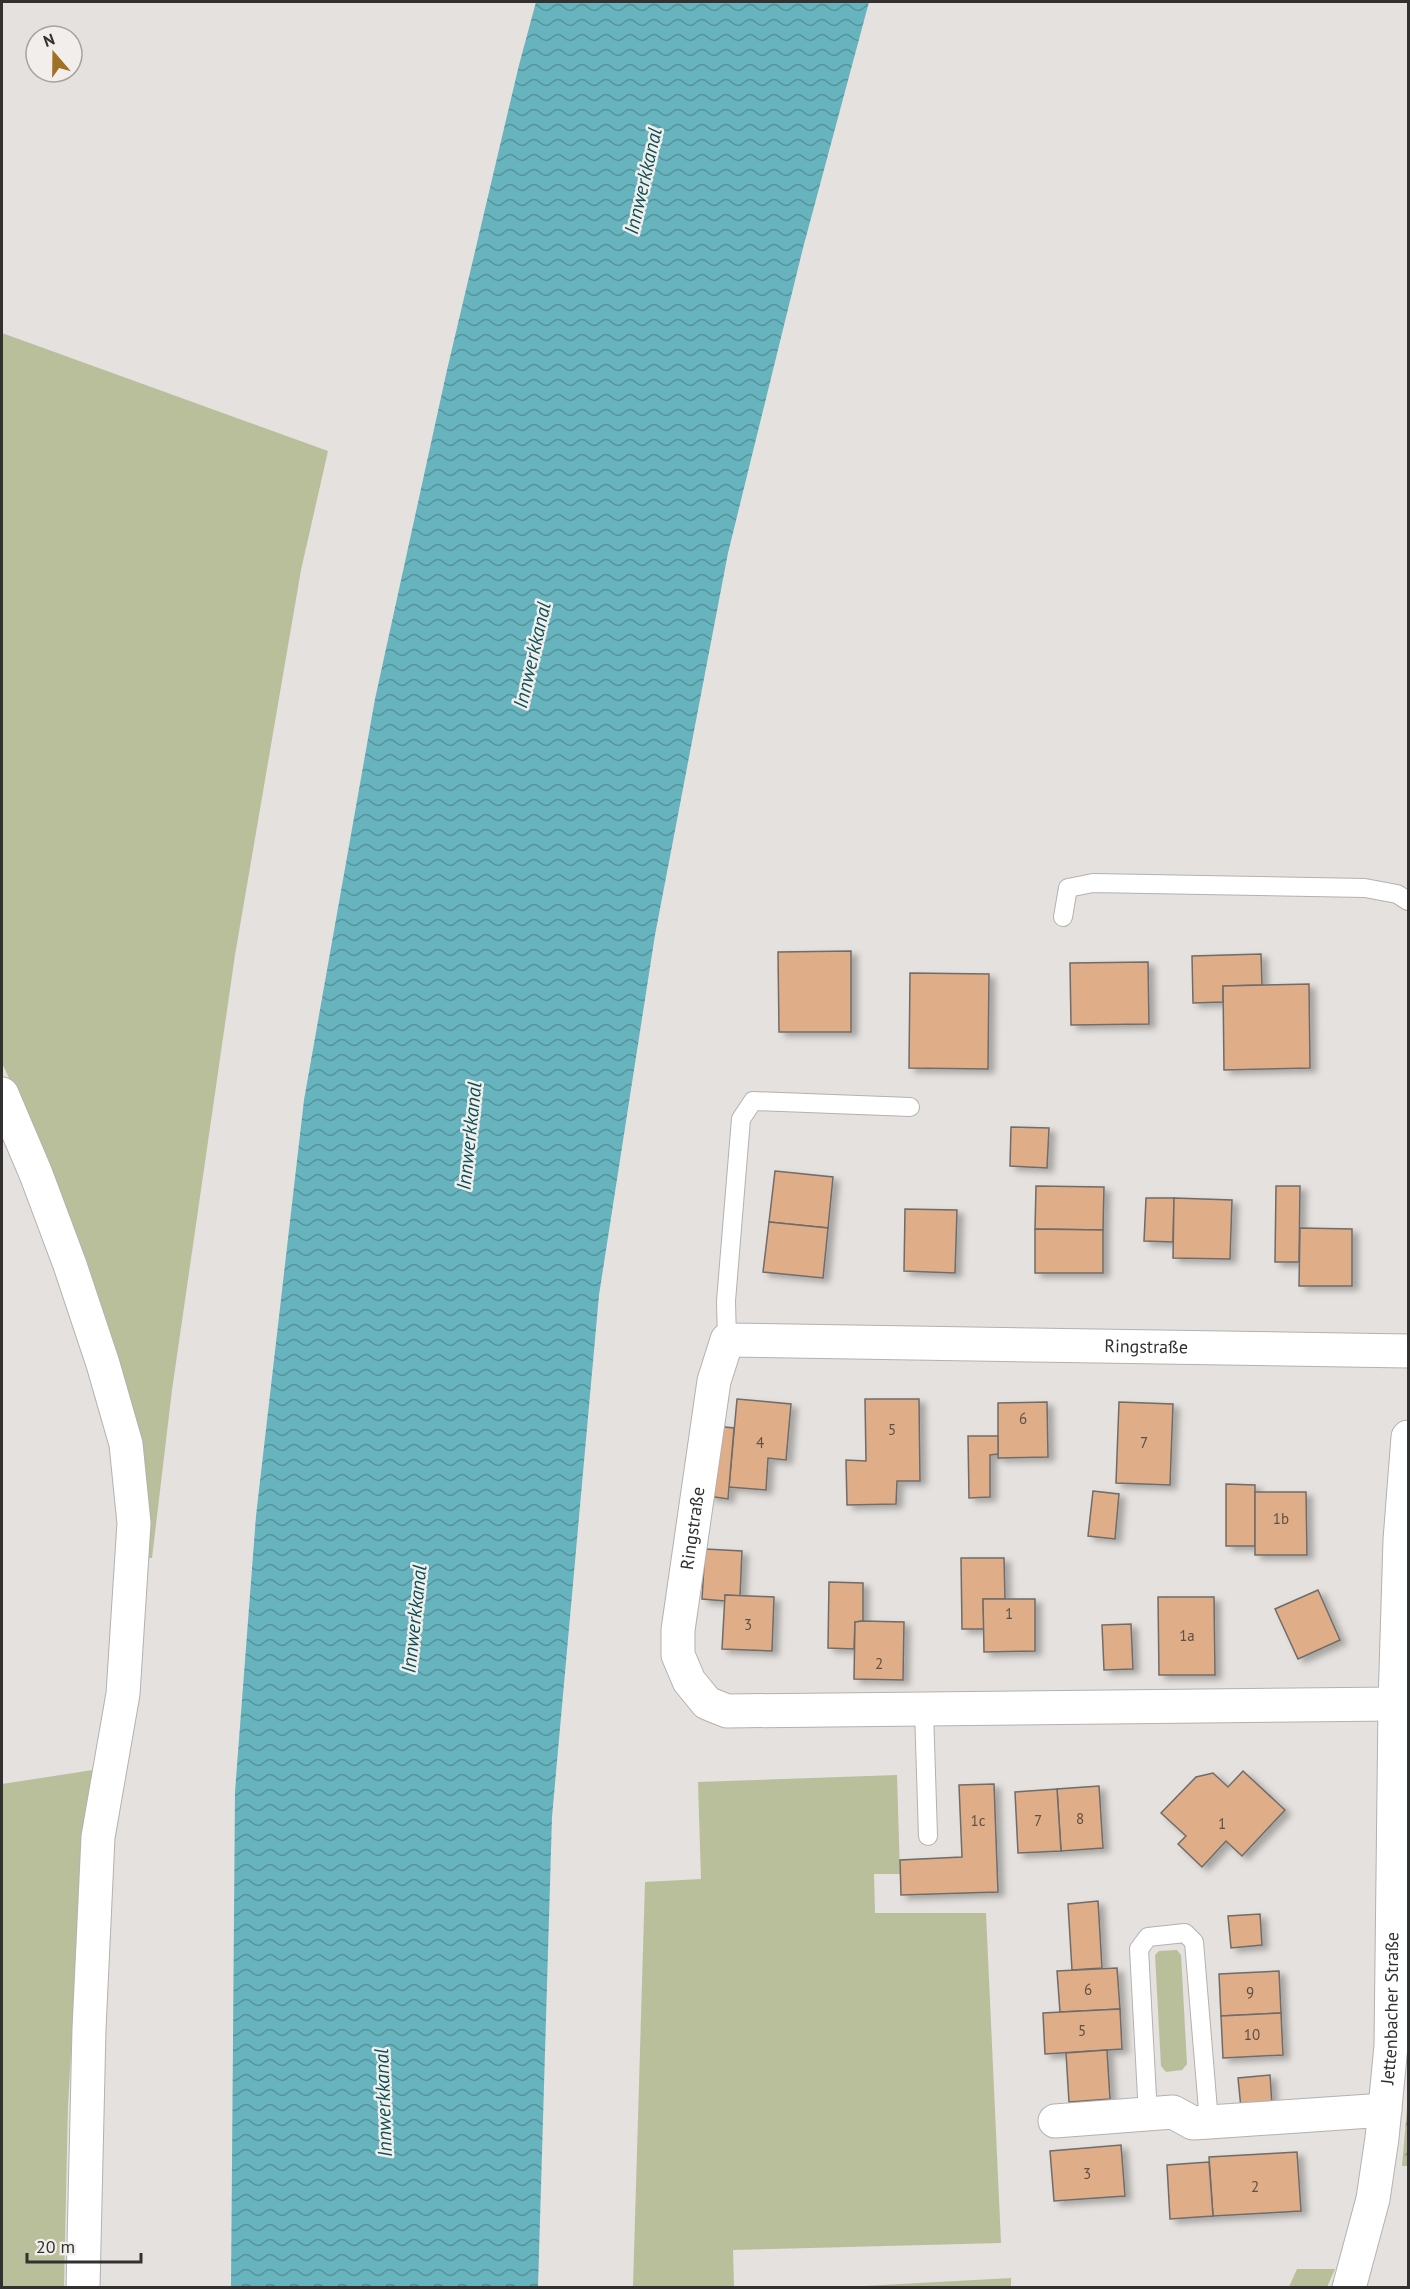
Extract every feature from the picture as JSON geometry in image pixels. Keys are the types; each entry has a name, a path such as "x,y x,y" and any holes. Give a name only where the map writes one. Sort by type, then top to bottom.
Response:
{"street":[{"path":"2,1094 36,1174 70,1265 103,1364 126,1444 134,1523 123,1694 98,1837 89,2029 83,2288"},
{"name":"Ringstraße","path":"1395,1704 727,1712 707,1702 689,1681 678,1655 678,1630 714,1381 727,1340 1408,1351"},
{"name":"Jettenbacher Straße","path":"1349,2288 1373,2199 1391,2046 1395,1704 1400,1539 1408,1437"},
{"path":"1055,2121 1173,2112 1192,2123 1385,2110"}],"lane":[{"path":"1063,917 1068,888 1093,883 1365,888 1397,894 1408,901"},
{"path":"727,1340 726,1301 741,1119 753,1101 910,1107"},
{"path":"924,1710 928,1836"},
{"path":"1148,2115 1139,1949 1148,1937 1185,1933 1194,1942 1209,2122"}],"green space":[{"path":"2,333 328,451 301,570 235,955 172,1390 152,1558 145,1558 23,1108 2,1063"},
{"path":"93,1770 78,1933 68,2105 64,2287 2,2288 2,1784"},
{"path":"897,1775 900,1874 874,1874 875,1913 986,1913 1001,2243 733,2250 734,2287 633,2287 645,1882 701,1879 698,1782"},
{"path":"1177,1950 1181,1955 1187,2064 1182,2070 1166,2072 1161,2066 1155,1955 1159,1951"},
{"path":"1408,2096 1408,2166 1402,2166"},
{"path":"1297,2269 1335,2269 1327,2287 1289,2287"},
{"path":"1011,2278 1011,2287 846,2287"}],"water":[{"name":"Innwerkkanal","path":"536,2 869,2 803,248 728,553 655,935 599,1295 552,1817 538,2287 231,2287 235,1792 256,1516 304,1100 375,699 447,370"}],"building":[{"path":"851,951 851,1032 779,1032 778,952"},
{"path":"1261,954 1262,985 1223,986 1223,1002 1193,1003 1192,956"},
{"path":"1148,962 1149,1024 1071,1025 1070,963"},
{"path":"910,973 989,974 988,1069 909,1068"},
{"path":"1309,984 1310,1068 1224,1070 1223,986"},
{"path":"1011,1127 1049,1128 1047,1168 1010,1166"},
{"path":"775,1171 833,1177 828,1228 769,1222"},
{"path":"1036,1186 1104,1187 1103,1230 1035,1229"},
{"path":"1276,1186 1300,1186 1299,1262 1275,1262"},
{"path":"1146,1198 1174,1198 1173,1242 1144,1241"},
{"path":"1174,1198 1232,1200 1230,1259 1173,1258"},
{"path":"905,1209 957,1210 955,1273 904,1271"},
{"path":"769,1222 828,1228 823,1278 763,1272"},
{"path":"1300,1228 1352,1229 1352,1286 1299,1286"},
{"path":"1035,1229 1103,1230 1103,1273 1035,1273"},
{"path":"737,1399 791,1404 786,1460 768,1458 766,1490 729,1487"},
{"path":"865,1399 919,1399 920,1481 897,1481 896,1504 847,1505 846,1460 866,1461"},
{"path":"1047,1402 1048,1457 998,1458 998,1403"},
{"path":"1119,1402 1173,1404 1170,1485 1116,1483"},
{"path":"715,1426 734,1428 728,1499 708,1496"},
{"path":"968,1436 998,1436 998,1454 990,1455 990,1497 969,1498"},
{"path":"1226,1484 1255,1485 1255,1546 1226,1546"},
{"path":"1093,1491 1119,1494 1115,1539 1088,1536"},
{"path":"1255,1492 1306,1492 1307,1555 1255,1555"},
{"path":"705,1549 742,1551 740,1596 725,1595 725,1601 702,1599"},
{"path":"961,1558 1004,1558 1005,1599 983,1599 984,1629 962,1629"},
{"path":"829,1582 863,1583 863,1621 855,1622 854,1649 828,1648"},
{"path":"1318,1590 1340,1640 1298,1659 1275,1609"},
{"path":"725,1595 774,1597 772,1651 722,1649"},
{"path":"1158,1597 1214,1597 1215,1675 1159,1675"},
{"path":"983,1599 1035,1599 1035,1651 984,1652"},
{"path":"855,1622 904,1622 903,1680 854,1679"},
{"path":"1131,1624 1133,1669 1104,1670 1102,1625"},
{"path":"1243,1771 1285,1810 1242,1856 1226,1841 1202,1867 1178,1844 1186,1836 1161,1813 1196,1777 1213,1773 1228,1787"},
{"path":"994,1784 998,1892 901,1895 900,1860 962,1857 959,1785"},
{"path":"1099,1786 1103,1848 1061,1851 1057,1789"},
{"path":"1057,1789 1061,1851 1018,1853 1015,1792"},
{"path":"1098,1901 1102,1968 1072,1970 1068,1904"},
{"path":"1260,1914 1262,1945 1231,1948 1228,1916"},
{"path":"1117,1968 1120,2009 1060,2012 1057,1971"},
{"path":"1279,1971 1281,2013 1221,2016 1219,1974"},
{"path":"1120,2009 1122,2049 1045,2054 1043,2013"},
{"path":"1281,2013 1283,2055 1223,2058 1221,2016"},
{"path":"1107,2050 1110,2099 1069,2102 1066,2053"},
{"path":"1270,2075 1272,2105 1241,2108 1238,2078"},
{"path":"1121,2145 1125,2196 1054,2201 1050,2151"},
{"path":"1297,2152 1301,2211 1213,2216 1209,2157"},
{"path":"1209,2162 1213,2216 1170,2219 1167,2165"}]}
